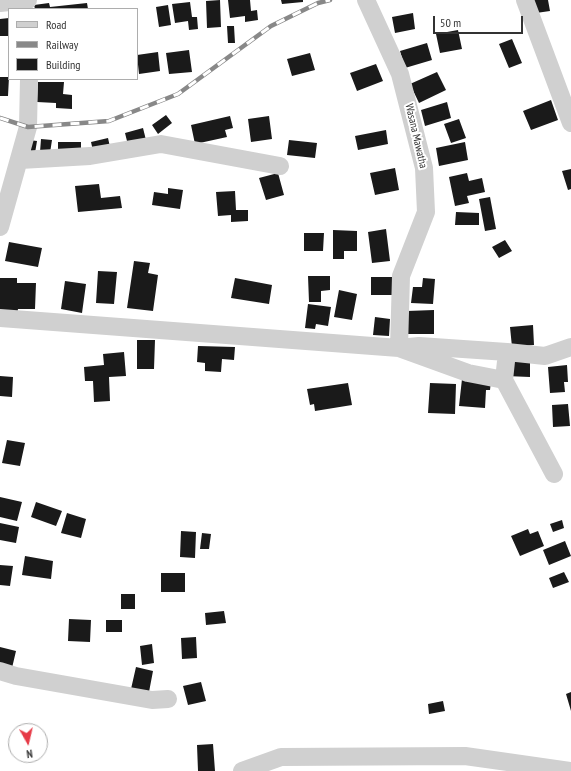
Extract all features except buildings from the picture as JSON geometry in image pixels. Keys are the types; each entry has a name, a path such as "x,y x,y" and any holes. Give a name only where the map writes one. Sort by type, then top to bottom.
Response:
{"street":[{"path":"0,3 29,0"},
{"name":"Wasana Mawatha","path":"366,0 400,74 424,168 426,212 401,276 399,348"},
{"path":"525,0 571,123"},
{"path":"0,227 20,160 28,126 29,80"},
{"path":"20,160 90,156 161,144 280,166"},
{"path":"0,318 399,348 419,346 545,356 571,348"},
{"path":"399,348 468,373 504,380"},
{"path":"507,352 504,380 554,474"},
{"path":"0,671 16,676 152,700 168,699"},
{"path":"242,771 281,757 465,756 571,771"}],"railway":[{"path":"0,118 28,127 109,121 178,94 271,26 318,3 330,0"}]}
